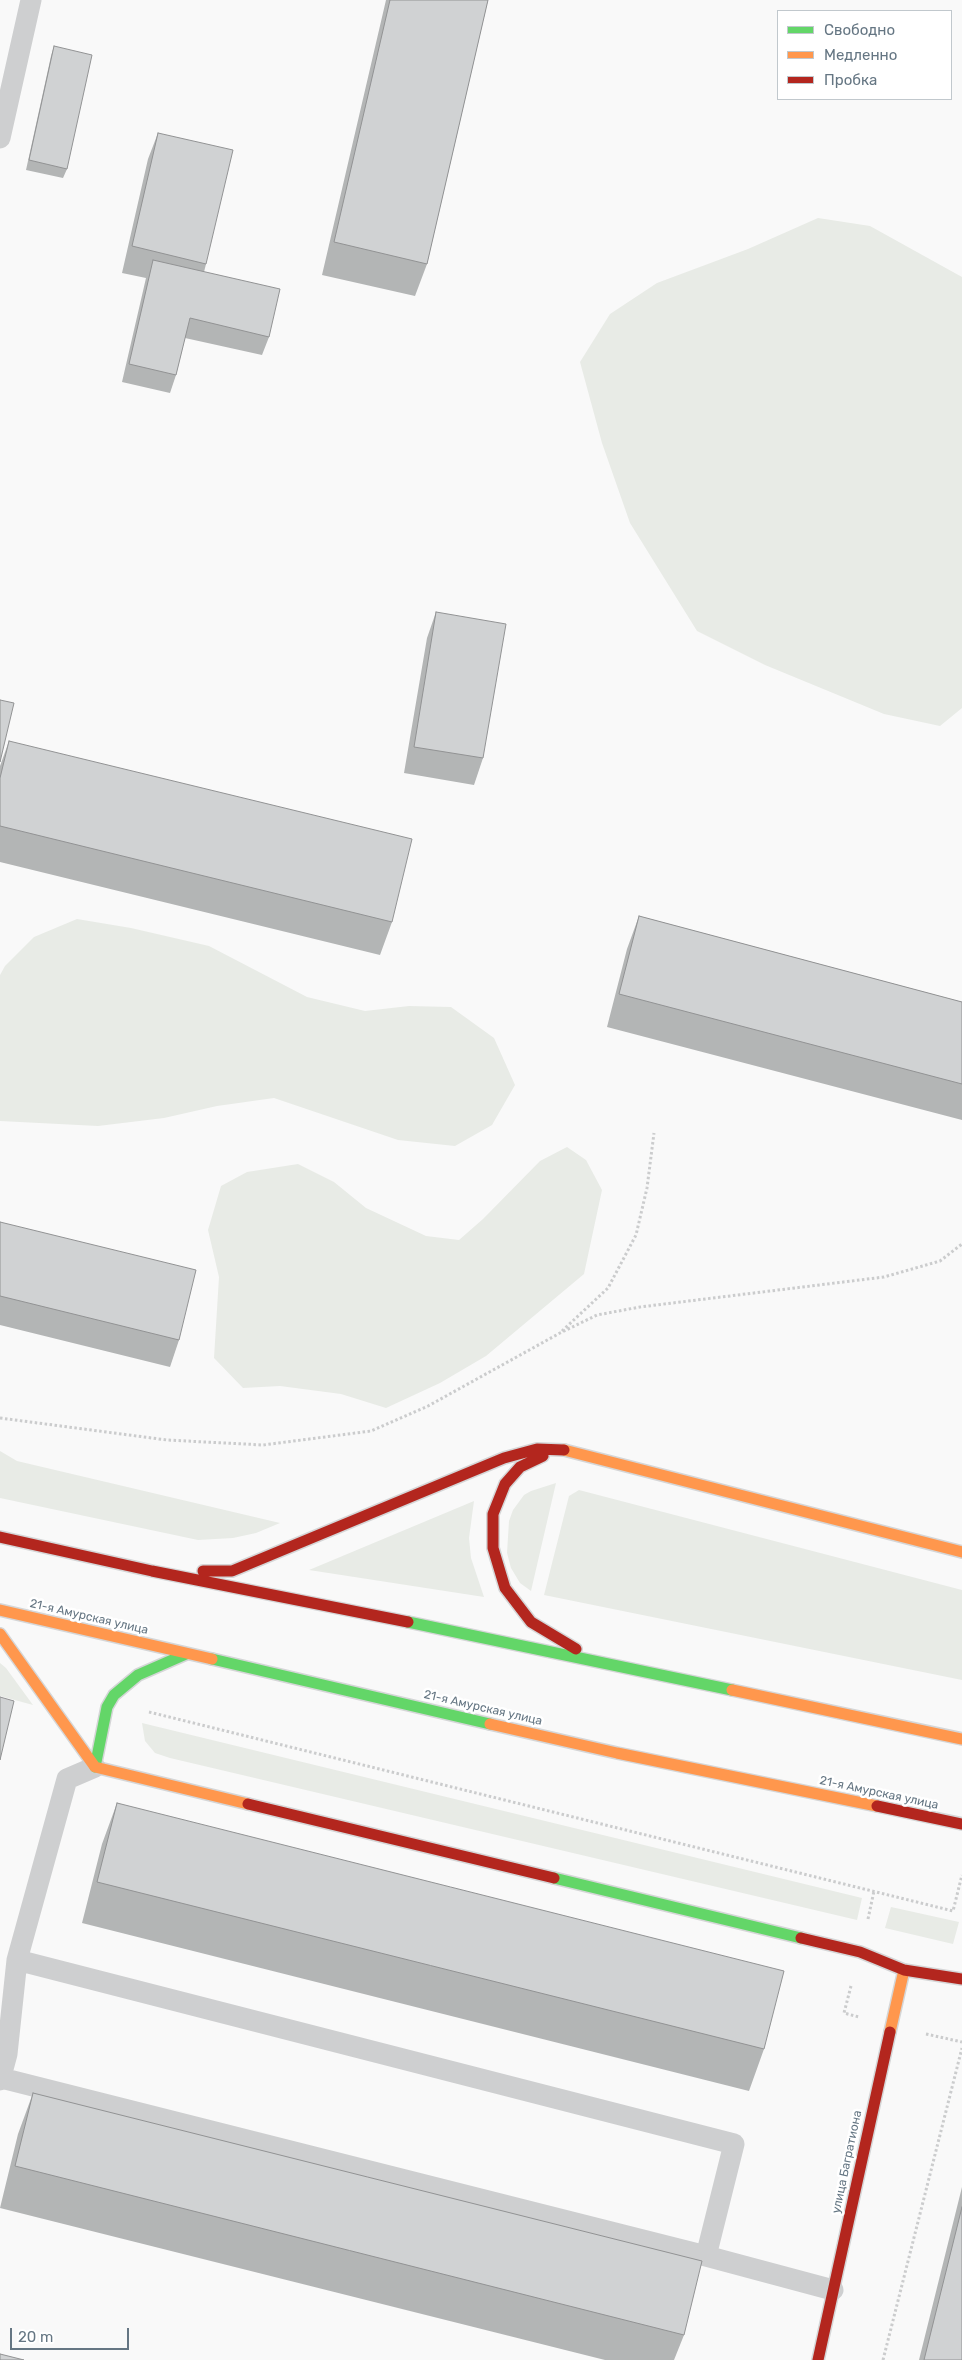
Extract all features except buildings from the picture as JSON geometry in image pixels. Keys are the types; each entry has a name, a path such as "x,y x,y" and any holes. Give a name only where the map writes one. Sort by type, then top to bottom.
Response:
{"street":[{"path":"152,1571 232,1571 504,1458 537,1449 561,1449 962,1552"},
{"path":"561,1449 520,1467 505,1484 493,1514 493,1548 506,1588 531,1622 595,1660"},
{"path":"0,1537 152,1571 595,1660 961,1738"},
{"name":"21-я Амурская улица","path":"0,1610 617,1753 962,1824"},
{"path":"0,1634 95,1766 860,1952 904,1970 962,1979"},
{"path":"95,1766 107,1708 114,1695 138,1674 186,1654"},
{"name":"улица Багратиона","path":"818,2360 904,1970"}],"lane":[{"path":"0,138 31,0"},
{"path":"95,1766 67,1779 17,1960 0,2079 706,2256 833,2290"},
{"path":"17,1960 734,2144 706,2256"}],"path":[{"path":"560,1333 608,1288 636,1235 646,1188 654,1133"},
{"path":"0,1418 167,1440 263,1445 371,1431 428,1406 560,1333 597,1316 640,1307 884,1278 940,1261 962,1244"},
{"path":"141,1710 953,1911 962,1875"},
{"path":"883,2360 962,2048"}],"shaded area":[{"path":"818,218 870,226 962,277 962,708 940,726 884,714 765,665 697,631 630,523 602,443 580,362 610,314 657,283 748,249"},
{"path":"77,919 131,928 209,946 307,997 365,1011 409,1006 451,1007 494,1038 515,1085 492,1125 455,1146 398,1140 274,1098 217,1106 164,1118 98,1126 0,1121 0,975 5,966 34,937"},
{"path":"567,1147 586,1160 602,1190 584,1274 486,1356 440,1383 386,1408 341,1394 280,1386 243,1388 214,1358 219,1277 208,1230 221,1186 247,1172 298,1164 334,1182 366,1208 426,1236 459,1240 483,1219 540,1161"},
{"path":"0,1451 17,1461 280,1523 256,1533 233,1538 198,1540 0,1498"},
{"path":"556,1483 531,1591 520,1583 511,1568 507,1553 509,1521 513,1510 524,1495"},
{"path":"579,1490 962,1590 962,1680 544,1595 569,1496"},
{"path":"474,1501 469,1538 471,1558 484,1597 309,1570"},
{"path":"0,1663 6,1668 33,1705 0,1696"},
{"path":"142,1723 862,1898 857,1920 170,1758 155,1753 145,1741"},
{"path":"891,1907 959,1922 953,1944 885,1928"}],"traffic: fast":[{"path":"408,1622 732,1690"},
{"path":"95,1767 107,1707 114,1695 138,1675 186,1654"},
{"path":"212,1659 490,1724"},
{"path":"554,1878 801,1938"}],"traffic: slow":[{"path":"564,1450 962,1552"},
{"path":"0,1610 212,1659"},
{"path":"0,1634 95,1767 248,1804"},
{"path":"732,1690 962,1739"},
{"path":"490,1724 617,1753 877,1806"},
{"path":"890,2032 904,1970"}],"traffic: jam":[{"path":"203,1571 232,1571 504,1458 537,1449 564,1450"},
{"path":"543,1456 520,1467 505,1484 493,1514 493,1548 505,1588 531,1622 576,1649"},
{"path":"0,1537 152,1571 408,1622"},
{"path":"248,1804 554,1878"},
{"path":"877,1806 962,1824"},
{"path":"801,1938 860,1952 904,1970 962,1979"},
{"path":"818,2360 890,2032"}]}
